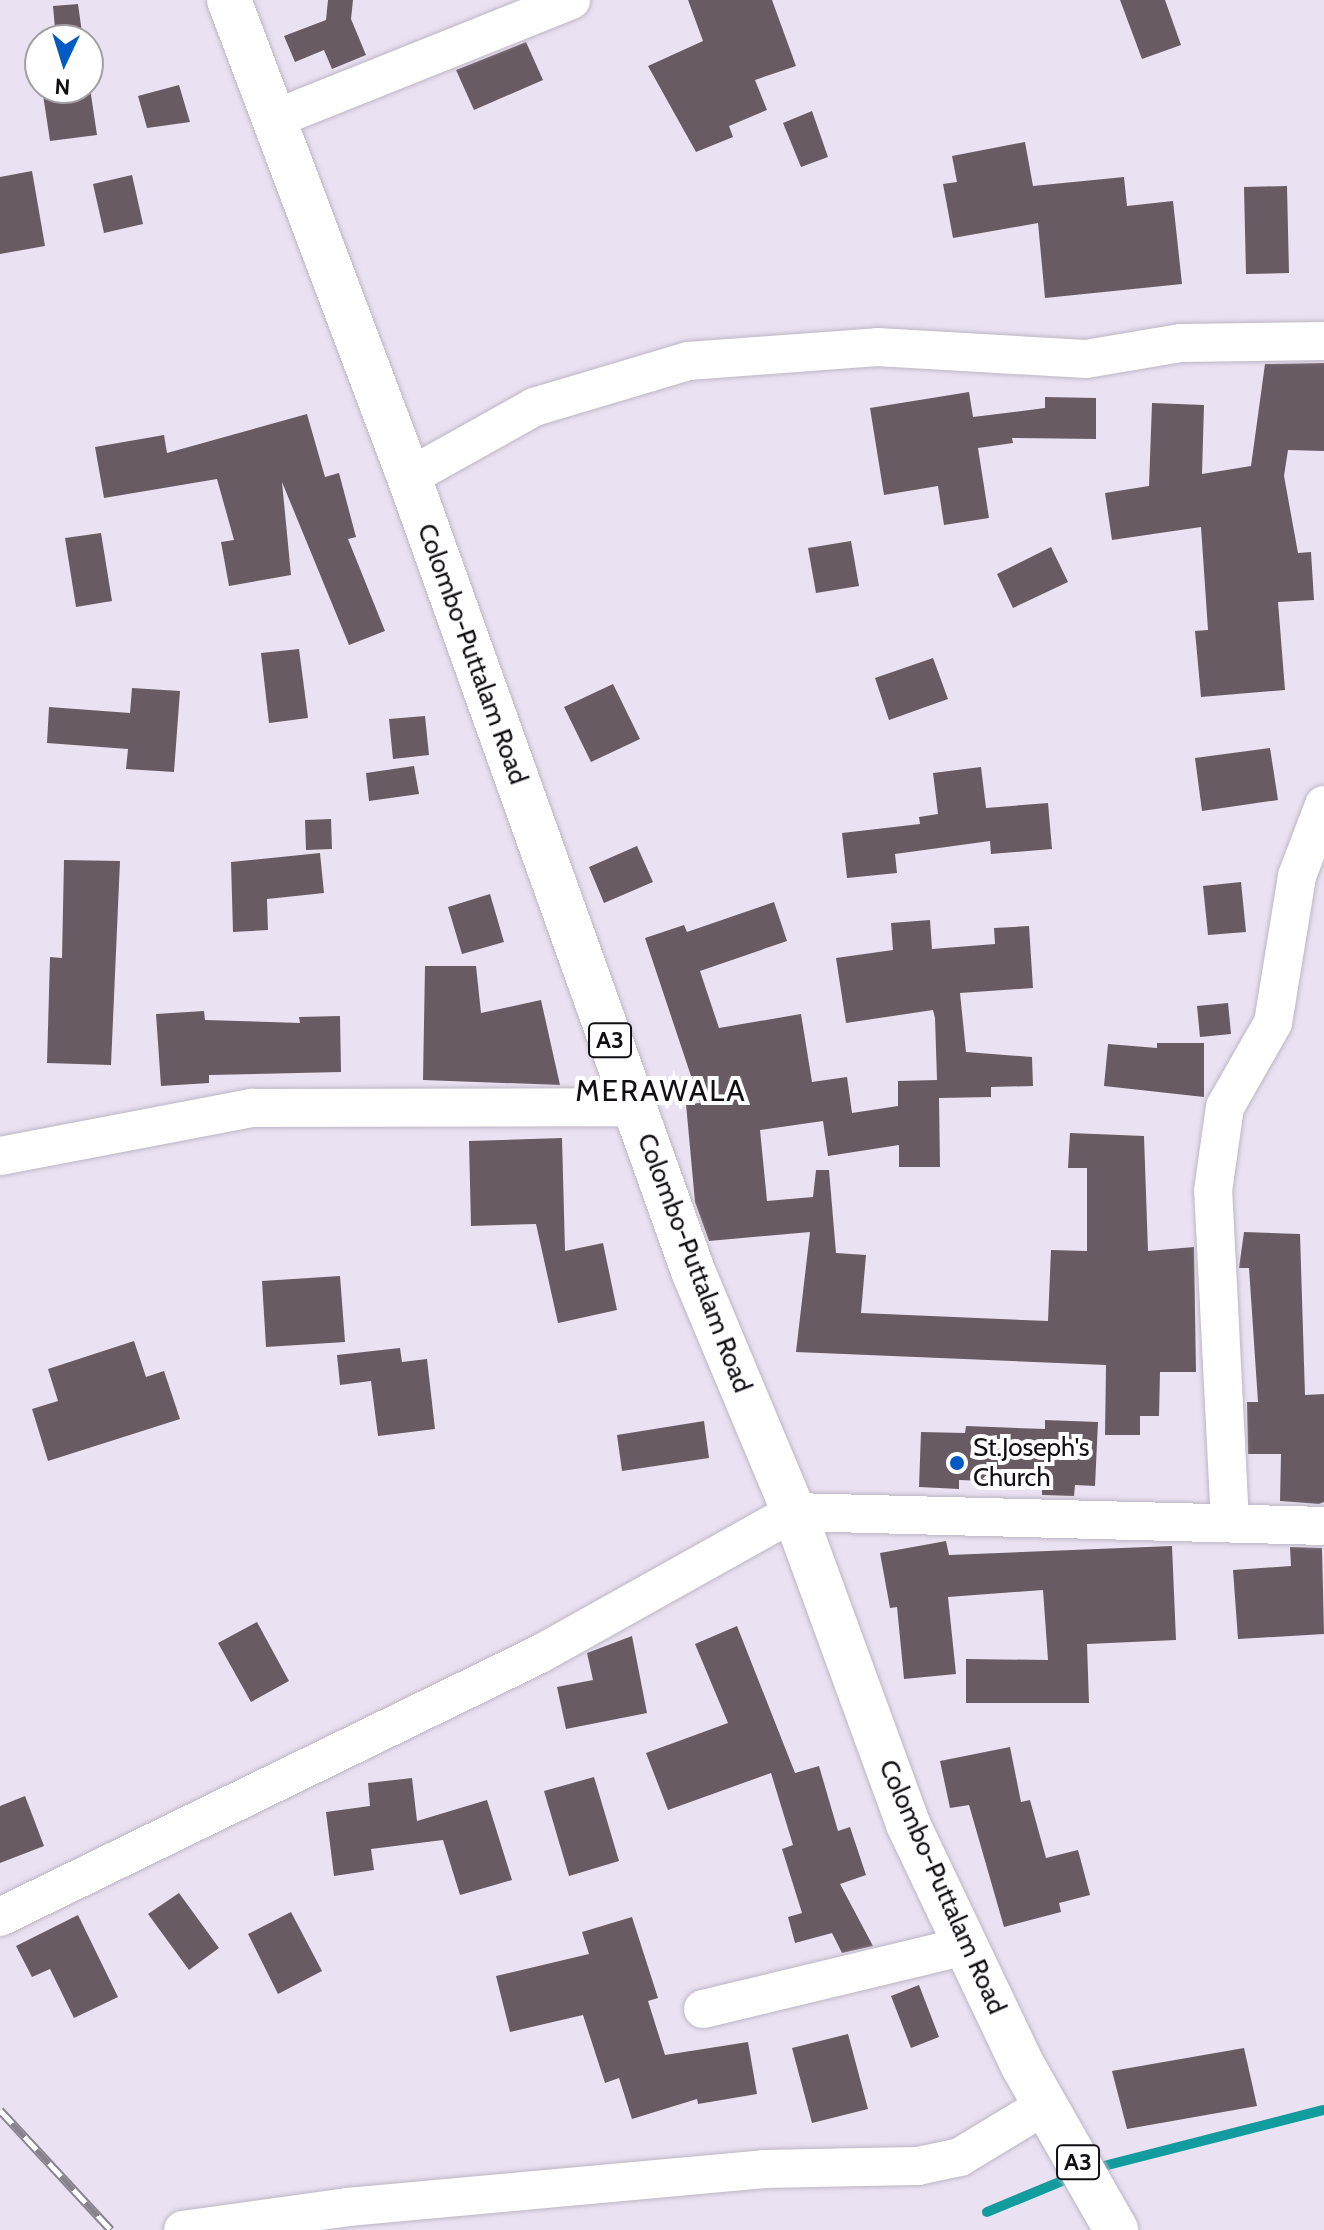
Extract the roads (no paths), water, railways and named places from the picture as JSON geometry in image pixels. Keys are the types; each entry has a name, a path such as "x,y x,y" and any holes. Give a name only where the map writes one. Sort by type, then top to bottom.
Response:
{"highway":[{"name":"Colombo-Puttalam Road","path":"229,0 409,477 693,1271 794,1512 908,1824 1046,2105 1113,2224"}],"street":[{"path":"274,119 571,0"},
{"path":"409,477 534,407 688,361 877,347 1086,359 1207,341 1324,341"},
{"path":"1230,1523 1218,1379 1215,1177 1225,1107 1273,1023 1297,876 1324,805"},
{"path":"0,1156 252,1108 634,1107"},
{"path":"0,1917 540,1654 794,1512 1324,1526"},
{"path":"703,2009 966,1946"},
{"path":"183,2230 348,2207 764,2169 918,2166 960,2157 1046,2105"}],"waterway":[{"path":"1092,2169 1324,2110"},
{"path":"987,2212 1074,2176"}],"railway":[{"path":"0,2110 111,2230"}],"place":[{"name":"St.Joseph's Church","path":"957,1463"}],"district":[{"name":"MERAWALA","path":"661,1091"}]}
